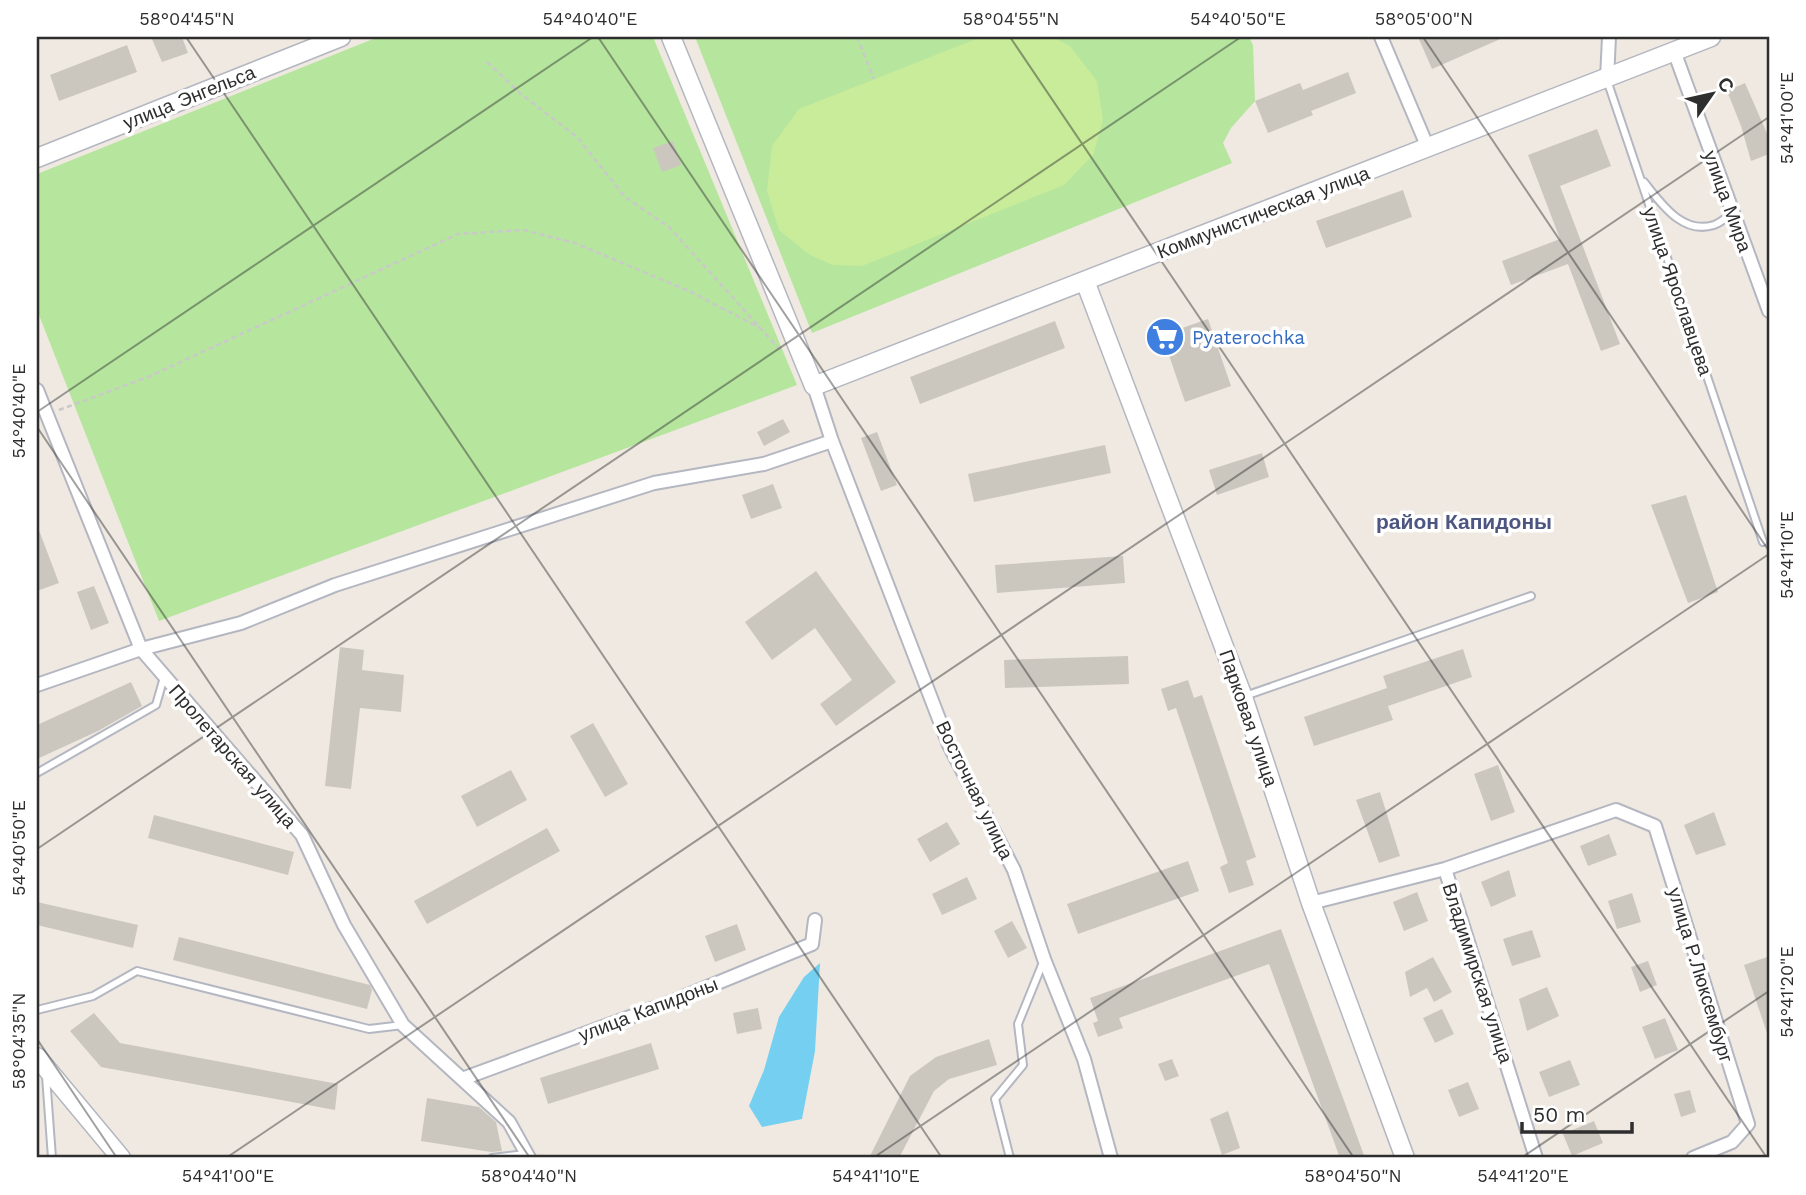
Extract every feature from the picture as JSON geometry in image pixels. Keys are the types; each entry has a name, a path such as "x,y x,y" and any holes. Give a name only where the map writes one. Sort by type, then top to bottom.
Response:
{"street":[{"name":"улица Энгельса","path":"37,158 341,37"},
{"path":"671,37 814,386"},
{"path":"1381,37 1428,148"},
{"name":"улица Ярославцева","path":"1607,79 1609,37"},
{"name":"Коммунистическая улица","path":"814,386 1711,37"},
{"name":"улица Мира","path":"1674,51 1769,311"},
{"name":"Парковая улица","path":"1085,281 1243,697 1311,903 1405,1158"},
{"name":"Восточная улица","path":"814,386 832,441 949,745 1014,870 1044,959 1084,1059 1111,1158"},
{"name":"Пролетарская улица","path":"37,390 141,649 302,835 344,925 403,1025 509,1122 528,1156"},
{"path":"37,685 141,649 242,623 335,585 654,483 764,464 832,441"},
{"name":"улица Р.Люксембург","path":"1445,869 1616,810 1655,826 1748,1124 1732,1142 1693,1158"},
{"path":"1311,903 1445,869"},
{"name":"Владимирская улица","path":"1445,869 1536,1158"},
{"name":"улица Капидоны","path":"462,1079 676,1000 812,944 815,920"},
{"path":"41,1062 121,1158"}],"lane":[{"name":"улица Ярославцева","path":"1607,79 1763,542"},
{"path":"1640,178 1670,214 1693,228 1714,225 1732,213"},
{"path":"1243,697 1531,596"},
{"path":"37,773 156,705 164,677"},
{"path":"1010,1158 995,1099 1023,1065 1018,1024 1044,959"},
{"path":"37,1010 93,996 137,971 369,1029 403,1025"},
{"path":"41,1062 52,1158"},
{"path":"492,1158 528,1156"}],"path":[{"path":"857,37 874,79"},
{"path":"487,62 521,94 577,137 625,197 669,227 787,357"},
{"path":"46,415 148,377 458,234 524,230 575,243 691,292 760,328"}],"green space":[{"path":"378,37 653,37 797,385 159,621 37,310 37,174"},
{"path":"695,37 1249,37 1253,45 1255,101 1231,128 1223,143 1232,163 812,333"},
{"path":"981,37 1053,37 1070,46 1097,81 1103,120 1093,155 1064,185 862,266 833,265 810,255 779,230 767,191 772,146 799,109"}],"water":[{"path":"820,963 815,1051 802,1119 762,1127 749,1106 764,1070 779,1017 804,977"}],"building":[{"path":"151,37 182,37 188,53 162,62"},
{"path":"1418,37 1505,37 1432,69"},
{"path":"127,45 137,72 59,101 50,75"},
{"path":"1348,72 1356,93 1311,111 1313,115 1268,133 1255,101 1300,83 1303,90"},
{"path":"1745,83 1769,138 1769,154 1751,161 1727,91"},
{"path":"1597,129 1611,166 1560,186 1620,344 1601,351 1568,264 1511,285 1502,261 1560,239 1528,155"},
{"path":"673,141 681,165 662,172 653,148"},
{"path":"1403,190 1412,217 1326,248 1316,221"},
{"path":"1208,319 1231,386 1185,402 1162,335"},
{"path":"1055,321 1065,348 920,404 910,377"},
{"path":"783,419 790,432 764,446 757,432"},
{"path":"877,432 897,485 881,491 861,438"},
{"path":"1105,445 1111,473 974,502 968,474"},
{"path":"1262,453 1269,477 1217,495 1209,470"},
{"path":"773,484 782,508 751,519 742,495"},
{"path":"1686,495 1718,592 1688,603 1651,505"},
{"path":"37,525 59,583 37,591"},
{"path":"1123,556 1125,583 997,593 995,565"},
{"path":"816,571 896,682 836,726 820,704 852,680 815,628 772,660 745,622"},
{"path":"94,586 109,623 91,630 77,592"},
{"path":"340,647 364,650 362,670 404,675 401,712 360,708 351,789 325,786"},
{"path":"1463,649 1472,677 1388,706 1393,720 1314,746 1304,717 1387,688 1383,676"},
{"path":"1128,656 1129,684 1005,688 1004,660"},
{"path":"1188,680 1194,698 1202,695 1256,857 1246,861 1254,885 1229,893 1220,867 1228,863 1176,708 1168,711 1161,689"},
{"path":"131,682 142,706 98,731 37,759 37,725"},
{"path":"593,723 628,784 605,797 570,736"},
{"path":"1498,765 1515,812 1491,821 1474,774"},
{"path":"511,770 527,800 477,827 461,796"},
{"path":"1380,792 1400,856 1379,863 1356,800"},
{"path":"1714,812 1726,845 1696,855 1684,825"},
{"path":"154,815 294,852 288,875 148,838"},
{"path":"947,822 960,844 930,862 917,839"},
{"path":"547,828 560,851 427,924 414,901"},
{"path":"1609,834 1617,855 1588,866 1580,846"},
{"path":"1188,861 1199,891 1078,934 1067,904"},
{"path":"1509,870 1516,896 1491,907 1481,882"},
{"path":"967,877 977,899 942,915 932,894"},
{"path":"1417,892 1428,921 1404,931 1393,902"},
{"path":"1632,893 1641,922 1617,929 1608,901"},
{"path":"37,902 138,925 133,948 37,925"},
{"path":"1012,921 1027,948 1008,958 994,931"},
{"path":"737,924 746,950 715,962 705,936"},
{"path":"1281,929 1365,1158 1340,1158 1269,964 1119,1018 1123,1028 1098,1037 1093,1023 1098,1021 1090,998"},
{"path":"1532,930 1541,957 1512,966 1503,939"},
{"path":"179,937 370,985 372,990 367,1009 173,960"},
{"path":"1433,957 1452,992 1434,1002 1427,988 1410,997 1405,972"},
{"path":"1767,957 1769,1032 1767,1033 1744,965"},
{"path":"1648,961 1657,985 1640,992 1631,967"},
{"path":"1547,987 1559,1016 1527,1031 1519,999"},
{"path":"758,1008 762,1029 737,1034 733,1013"},
{"path":"1442,1009 1454,1034 1435,1043 1423,1018"},
{"path":"94,1013 120,1043 338,1084 335,1110 101,1067 70,1031"},
{"path":"1665,1018 1678,1050 1655,1059 1642,1027"},
{"path":"989,1039 997,1065 949,1079 934,1091 899,1158 869,1158 910,1076 936,1057"},
{"path":"651,1043 659,1069 548,1104 540,1078"},
{"path":"1172,1059 1179,1076 1165,1081 1158,1064"},
{"path":"1570,1060 1580,1085 1549,1097 1539,1072"},
{"path":"1468,1082 1479,1109 1459,1117 1448,1090"},
{"path":"1690,1090 1696,1112 1681,1117 1674,1094"},
{"path":"427,1098 479,1107 496,1122 502,1151 491,1152 421,1141"},
{"path":"1228,1111 1240,1148 1222,1155 1210,1119"},
{"path":"1594,1121 1603,1143 1572,1156 1563,1134"}],"place":[{"name":"Pyaterochka","path":"1165,337"}],"district":[{"name":"район Капидоны","path":"1464,522"}]}
